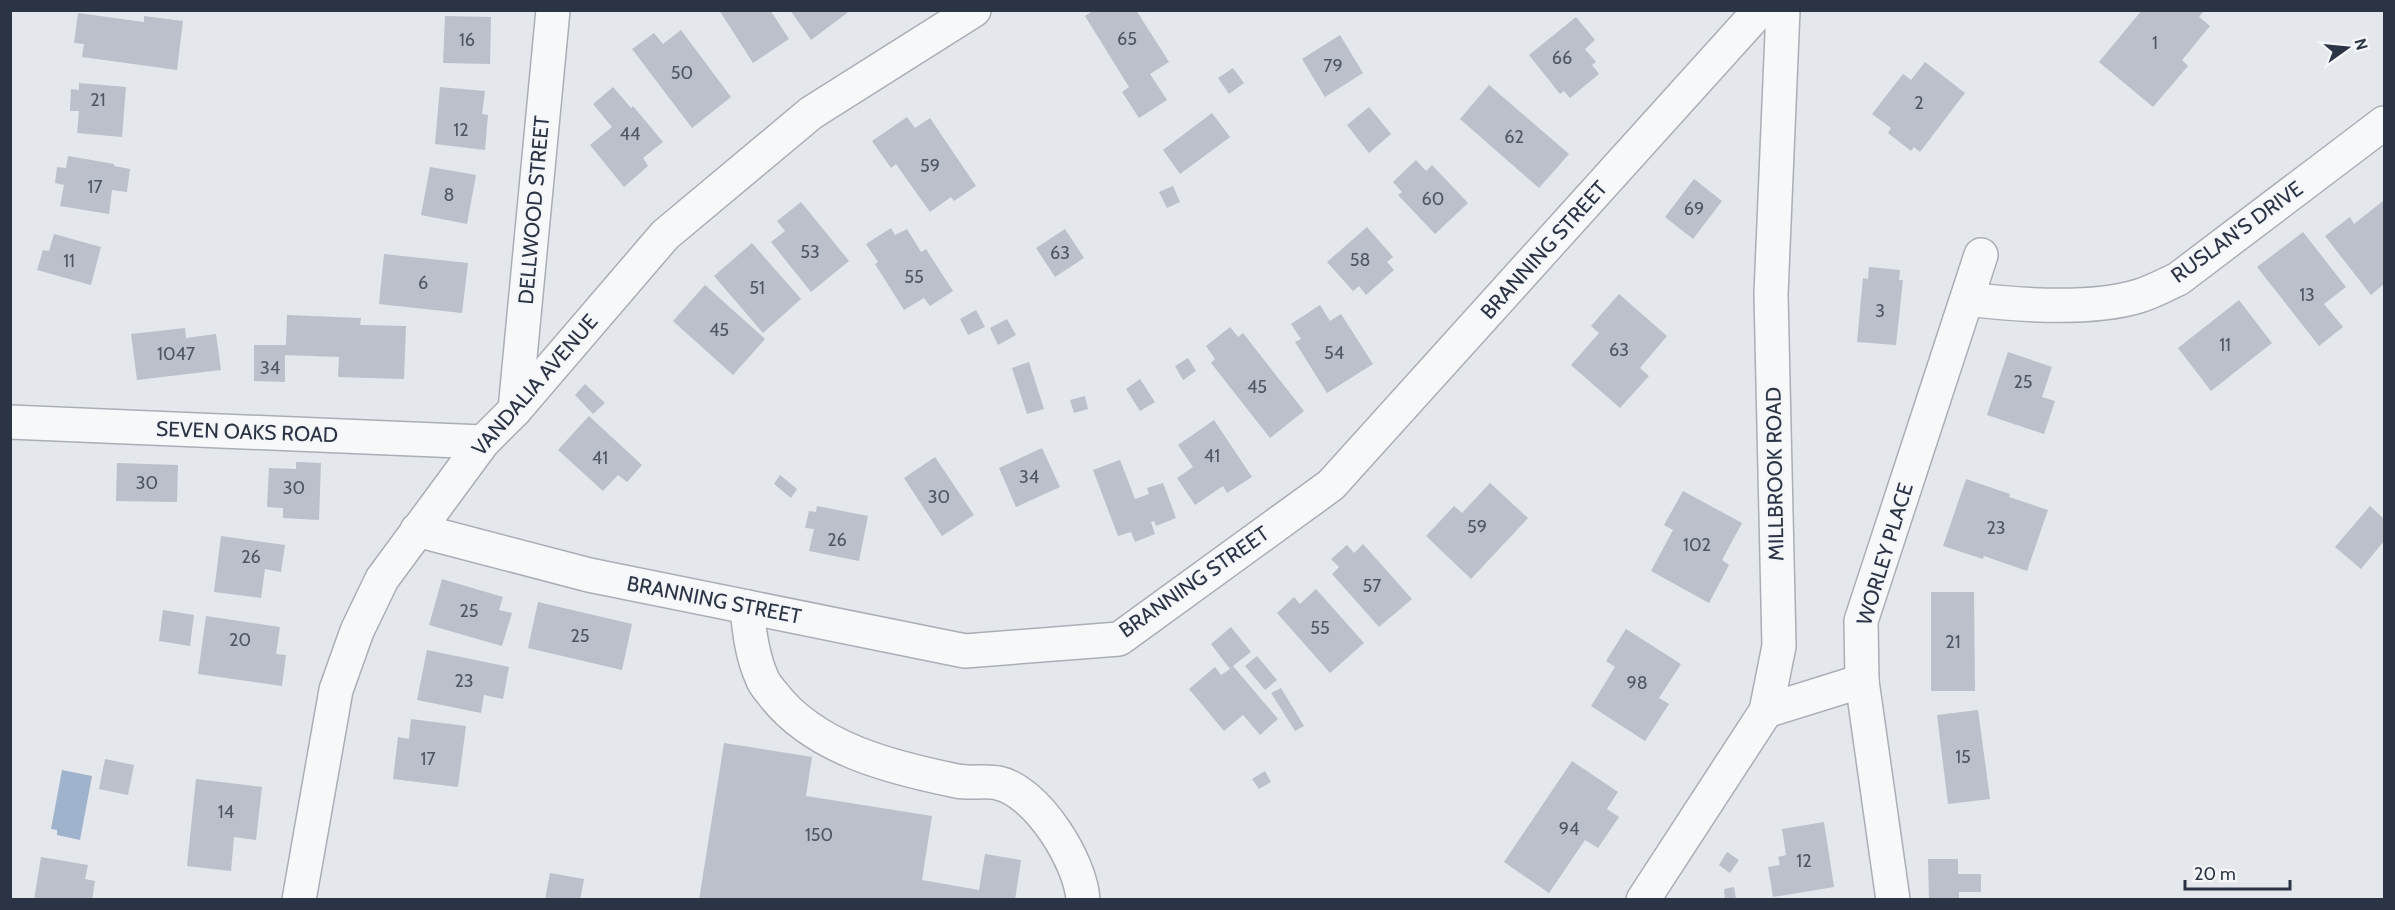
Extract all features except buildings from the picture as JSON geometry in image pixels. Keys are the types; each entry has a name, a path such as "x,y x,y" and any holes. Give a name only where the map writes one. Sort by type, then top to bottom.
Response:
{"street":[{"name":"DELLWOOD STREET","path":"515,410 554,10"},
{"name":"VANDALIA AVENUE","path":"299,900 336,690 357,631 382,579 483,442 515,410 664,236 811,113 974,10"},
{"name":"BRANNING STREET","path":"417,530 589,575 965,651 1119,639 1331,485 1760,10"},
{"name":"MILLBROOK ROAD","path":"1643,900 1766,711 1779,646 1771,294 1783,10"},
{"name":"RUSLAN'S DRIVE","path":"1967,299 2010,304 2096,304 2139,296 2178,279 2385,123"},
{"name":"WORLEY PLACE","path":"1893,900 1862,681 1861,621 1981,255"},
{"name":"SEVEN OAKS ROAD","path":"10,422 483,442"},
{"path":"747,607 750,639 762,680 783,708 814,733 864,757 960,782 999,783 1024,795 1049,824 1068,852 1083,890 1083,900"},
{"path":"1766,711 1862,681"}],"water":[{"path":"62,770 92,776 80,840 57,835 57,830 51,829"}]}
